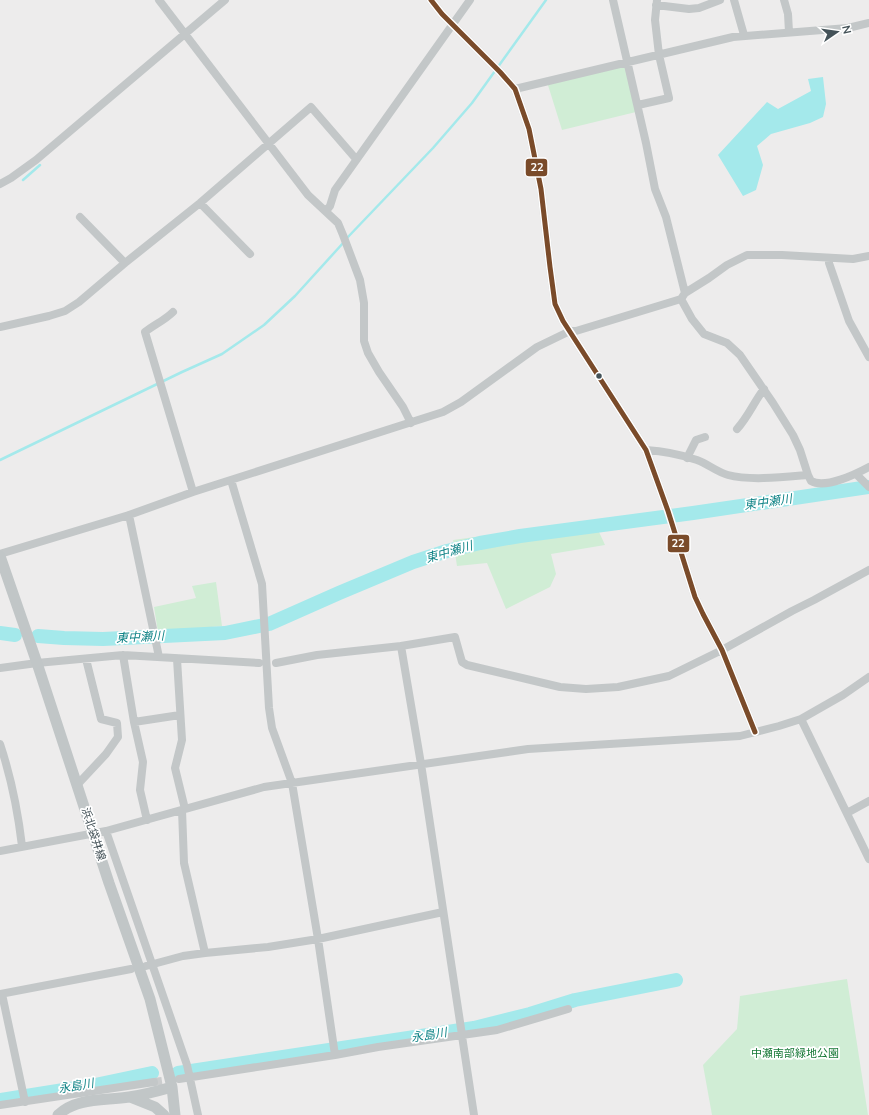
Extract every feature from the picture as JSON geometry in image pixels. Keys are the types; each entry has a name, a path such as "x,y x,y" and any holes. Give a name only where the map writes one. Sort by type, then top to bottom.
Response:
{"main road":[{"name":"浜北袋井線","path":"0,555 78,785 109,883 150,999 175,1083 175,1115"},
{"path":"58,1115 64,1109 82,1102 129,1097 175,1083"},
{"path":"129,1097 155,1107 164,1115"}],"street":[{"path":"159,0 308,195 338,223 348,245 360,280 364,303 364,341 368,353 403,407 411,423"},
{"path":"0,184 12,178 36,160 225,0"},
{"path":"431,0 442,14 493,64 515,89 529,128 540,189 555,304 563,321 646,450 668,511 695,597 722,650 755,732"},
{"path":"326,211 330,206 334,190 470,0"},
{"path":"613,0 638,105 655,189 666,217 684,307 704,334 727,344 740,355 764,389 793,435 812,482 820,484 856,474 869,467"},
{"path":"638,105 669,98 659,55 655,20 657,3 689,9 699,8 720,0"},
{"path":"734,0 744,35"},
{"path":"784,0 788,14 789,32"},
{"path":"515,89 733,36 848,28 869,23"},
{"path":"0,327 65,311 79,302 200,203 311,107 356,159"},
{"path":"200,203 250,254"},
{"path":"80,217 125,263"},
{"path":"0,555 443,412 461,402 537,347 570,331 683,296 727,265 747,255 782,255 853,259 869,256"},
{"path":"829,258 829,263 849,321 869,358"},
{"path":"173,312 166,319 155,324 145,332 193,492"},
{"path":"738,429 746,420 757,398 764,389"},
{"path":"688,458 696,440 705,438"},
{"path":"646,450 698,460 727,475 739,477 766,478 808,475"},
{"path":"856,474 868,486"},
{"path":"231,480 262,584 269,708 272,728 292,783 318,939 334,1052"},
{"path":"129,514 159,658"},
{"path":"276,663 317,655 401,646 455,638 462,662 467,665 560,686 586,689 618,687 669,676 722,650 792,610 814,600 869,570"},
{"path":"401,646 421,764 474,1115"},
{"path":"0,668 123,655 259,663"},
{"path":"123,655 134,722 143,762 140,790 147,820"},
{"path":"78,785 106,754 118,737 117,723 101,719 86,659"},
{"path":"178,659 182,740 175,768 184,809 184,869 205,953"},
{"path":"0,851 94,834 264,787 528,749 740,736 801,719 843,695 869,677"},
{"path":"134,722 180,715"},
{"path":"801,719 869,859"},
{"path":"0,744 5,758 18,814 22,846"},
{"path":"847,813 869,801"},
{"path":"106,831 149,965 187,1066 198,1115"},
{"path":"149,965 183,956 268,948 318,939 443,912"},
{"path":"24,1099 1,994 130,969"},
{"path":"175,1083 190,1077 334,1052 378,1047 462,1032 497,1030 568,1009"},
{"path":"0,1106 24,1099 154,1082"}],"green space":[{"path":"621,66 626,68 636,112 562,130 547,82"},
{"path":"594,521 605,545 551,554 556,574 550,587 506,609 487,563 457,566 453,540"},
{"path":"216,582 222,626 158,632 154,607 196,598 192,586"},
{"name":"中瀬南部緑地公園","path":"847,979 868,1115 712,1115 703,1065 737,1029 740,996"}],"water":[{"path":"823,77 826,104 823,117 810,123 771,134 757,146 763,165 756,190 743,196 718,155 767,102 778,109 811,91 808,79"}],"waterway":[{"path":"347,238 433,148 472,103 546,0"},
{"path":"23,180 40,165"},
{"path":"0,460 222,354 264,325 295,296 344,242"},
{"name":"東中瀬川","path":"38,636 103,639 225,633 269,624 413,562 447,551 480,543 520,536 693,513 869,487"},
{"name":"東中瀬川","path":"0,633 15,635"},
{"name":"永島川","path":"178,1073 474,1028 530,1014 575,1000 676,980"},
{"name":"永島川","path":"0,1100 95,1085 152,1073"}],"tunnel":[{"path":"154,1082 175,1079"}],"transit line":[{"name":"22","path":"431,0 442,14 515,89 529,129 541,189 555,304 563,321 646,450 668,511 695,597 722,650 755,732"}]}
